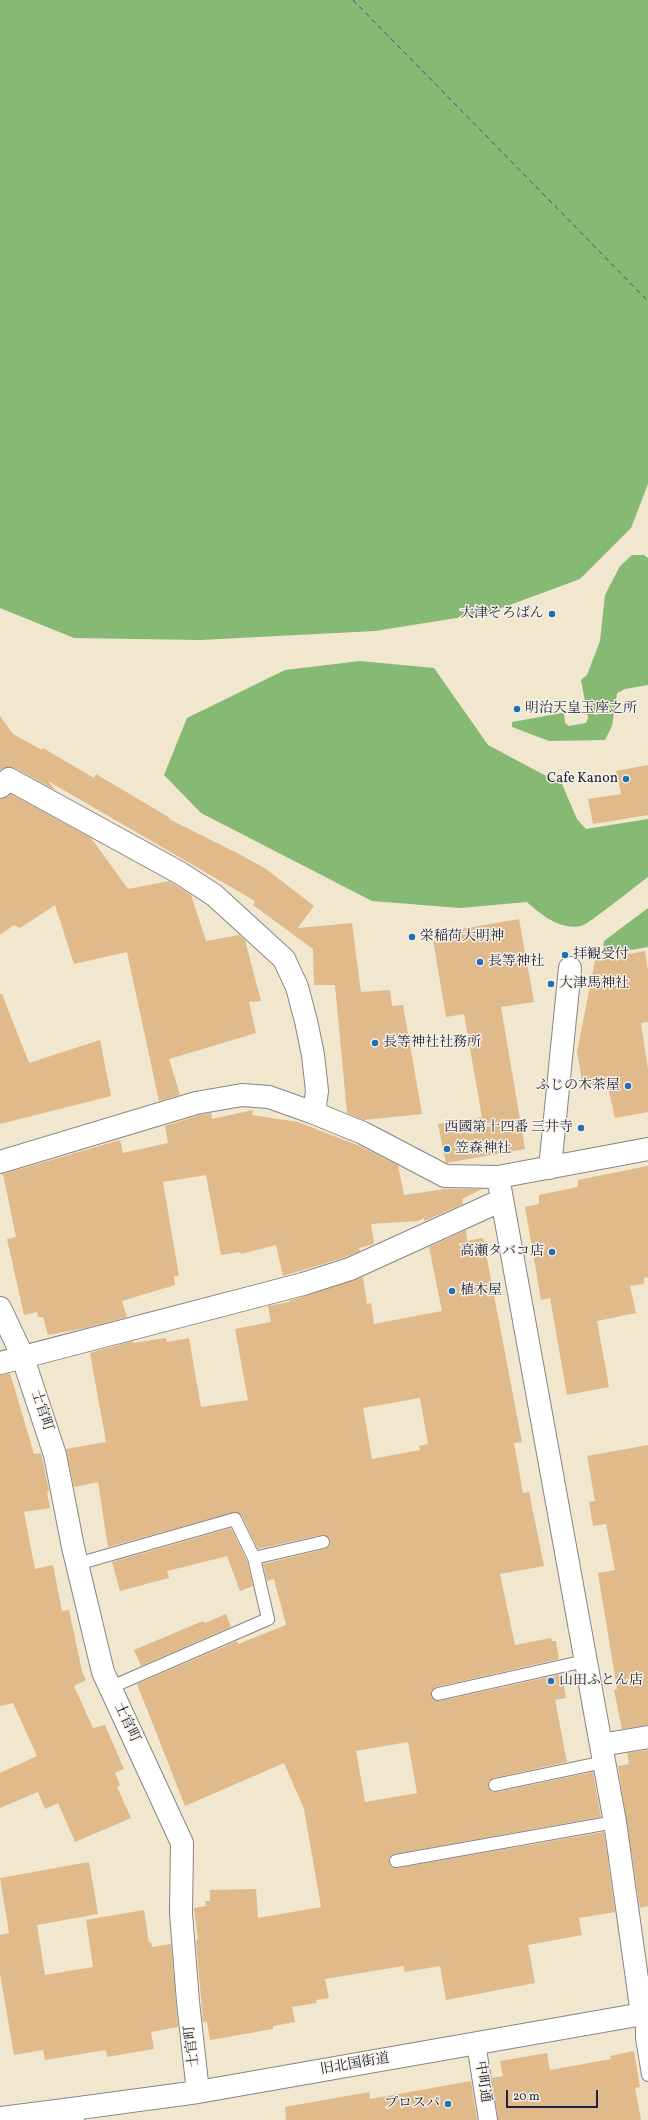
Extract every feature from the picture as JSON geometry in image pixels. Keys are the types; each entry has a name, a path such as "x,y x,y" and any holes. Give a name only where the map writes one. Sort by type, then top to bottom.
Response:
{"street":[{"path":"0,787 9,779 180,873 214,895 284,959 297,987 306,1021 317,1091 314,1113"},
{"path":"550,1168 570,968"},
{"path":"0,1162 196,1104 242,1095 269,1097 314,1113 362,1133 445,1176 498,1177 648,1149"},
{"path":"498,1177 585,1661 603,1753 645,2014"},
{"path":"0,1363 22,1355 304,1284 350,1268 502,1200"},
{"name":"士官町","path":"0,1308 22,1355 56,1455 77,1564 103,1672 182,1843 180,1873 182,1935 198,2092"},
{"path":"603,1753 648,1737"},
{"name":"旧北国街道","path":"0,2118 72,2115 645,2014"},
{"name":"中町通","path":"476,2043 488,2120"}],"lane":[{"path":"77,1564 235,1519 254,1558 268,1619 110,1688"},
{"path":"254,1558 323,1542"},
{"path":"438,1694 585,1661"},
{"path":"495,1785 603,1753"},
{"path":"396,1861 615,1822"},
{"path":"645,2014 642,2038 648,2075"}],"green space":[{"path":"0,0 648,0 648,484 631,528 580,579 488,613 375,631 200,640 74,638 0,608"},
{"path":"632,555 644,555 648,558 648,685 625,689 617,693 612,726 605,740 549,741 512,727 512,722 562,713 564,714 565,723 569,726 586,723 588,718 581,680 587,675 600,641 605,595 620,566"},
{"path":"360,661 434,668 488,745 548,777 561,782 577,819 586,829 648,819 648,877 586,924 573,927 558,924 538,912 527,902 460,908 372,901 201,813 164,775 187,718 285,670"},
{"path":"648,908 648,947 607,954 603,948 604,941"}],"building":[{"path":"0,716 13,734 42,750 43,748 94,778 96,774 170,818 169,819 266,869 314,906 298,928 352,923 361,992 390,990 392,1006 403,1005 422,1114 364,1120 347,1113 335,985 314,985 313,949 253,905 255,901 48,781 55,790 15,768 7,767 0,770"},
{"path":"648,765 648,815 593,824 588,799 621,794 616,771"},
{"path":"11,794 91,838 128,889 169,881 191,895 206,941 239,935 245,940 261,1001 249,1002 256,1033 169,1059 180,1095 159,1101 127,952 74,964 55,905 20,928 14,925 0,935 0,799"},
{"path":"519,919 534,1002 501,1007 525,1149 446,1163 438,1124 482,1117 464,1014 446,1017 432,934"},
{"path":"645,951 648,971 648,1022 641,1023 648,1069 648,1112 615,1118 607,1083 583,1087 577,1052 595,960"},
{"path":"0,994 2,994 29,1063 100,1040 111,1096 0,1124"},
{"path":"253,1110 252,1115 298,1122 362,1147 398,1165 404,1195 445,1189 482,1189 462,1199 463,1204 424,1221 424,1218 418,1221 371,1224 374,1244 359,1248 360,1251 346,1257 283,1276 276,1245 241,1254 240,1252 221,1255 206,1175 163,1182 179,1276 174,1276 175,1285 122,1301 127,1317 85,1328 48,1335 43,1317 38,1317 37,1312 24,1315 7,1239 16,1237 3,1174 120,1140 123,1153 168,1143 165,1126 199,1115 211,1113 212,1119"},
{"path":"648,1166 648,1277 644,1278 644,1284 630,1286 636,1313 597,1321 609,1387 567,1395 550,1298 541,1300 525,1207 539,1204 539,1195 578,1187 578,1180"},
{"path":"466,1230 467,1241 483,1238 522,1442 514,1443 523,1493 529,1492 544,1566 500,1574 515,1645 551,1638 552,1641 556,1641 559,1659 436,1687 431,1691 431,1696 435,1701 440,1701 562,1674 566,1698 555,1700 567,1762 493,1778 488,1782 488,1787 492,1792 497,1792 593,1772 601,1817 395,1854 389,1858 389,1863 393,1868 397,1868 604,1832 615,1912 579,1918 582,1935 528,1945 535,1983 446,2000 440,1966 405,1972 403,1966 325,1979 329,1998 316,2000 317,2003 292,2007 295,2022 273,2026 273,2029 210,2040 207,2022 203,2022 196,1940 198,1940 194,1908 206,1906 205,1901 210,1901 210,1890 256,1889 258,1918 321,1907 304,1809 284,1763 185,1806 137,1684 237,1641 238,1644 286,1625 274,1579 267,1581 263,1564 325,1549 328,1547 330,1541 328,1537 321,1535 258,1549 242,1516 236,1512 108,1547 98,1482 74,1487 66,1449 106,1442 90,1353 133,1341 133,1343 166,1338 167,1342 189,1338 201,1407 248,1400 235,1329 271,1322 268,1306 289,1302 363,1277 367,1304 371,1303 374,1324 442,1311 429,1247","holes":["420,1398 428,1444 419,1446 420,1450 372,1459 363,1408","408,1742 417,1793 365,1802 356,1751"]},
{"path":"10,1373 34,1454 41,1453 49,1491 47,1492 50,1508 24,1512 35,1569 53,1565 62,1611 69,1610 82,1671 86,1680 74,1686 93,1728 105,1725 124,1769 115,1773 120,1785 117,1787 131,1818 75,1842 58,1803 45,1809 38,1792 0,1808 0,1773 37,1756 13,1703 0,1706 0,1375"},
{"path":"648,1445 648,1725 622,1729 614,1690 617,1689 598,1573 615,1570 606,1524 593,1526 589,1502 595,1501 587,1456"},
{"path":"231,1528 247,1561 253,1586 240,1591 227,1556 167,1571 169,1578 120,1591 112,1562"},
{"path":"226,1614 231,1627 141,1666 134,1650 203,1621 205,1623"},
{"path":"648,1750 648,1906 640,1908 618,1766 629,1764 627,1753"},
{"path":"89,1862 98,1914 37,1925 45,1975 93,1967 86,1920 144,1910 149,1943 151,1942 152,1947 171,1944 178,2027 151,2032 154,2049 107,2057 106,2050 45,2060 43,2050 14,2055 0,1974 0,1935 9,1933 0,1878"},
{"path":"634,2051 640,2087 635,2088 641,2120 498,2120 492,2078 503,2076 500,2061 547,2053 550,2070 611,2059 610,2056"},
{"path":"471,2081 477,2120 286,2120 285,2107 369,2092 370,2099"}],"ferry route":[{"path":"353,0 648,301"}],"place":[{"name":"大津そろばん","path":"552,614"},
{"name":"明治天皇玉座之所","path":"517,709"},
{"name":"Cafe Kanon","path":"626,779"},
{"name":"栄稲荷大明神","path":"412,937"},
{"name":"拝観受付","path":"565,955"},
{"name":"長等神社","path":"480,962"},
{"name":"大津馬神社","path":"551,984"},
{"name":"長等神社社務所","path":"375,1043"},
{"name":"ふじの木茶屋","path":"628,1086"},
{"name":"西國第十四番 三井寺","path":"581,1128"},
{"name":"笠森神社","path":"447,1149"},
{"name":"高瀬タバコ店","path":"552,1252"},
{"name":"植木屋","path":"452,1291"},
{"name":"山田ふとん店","path":"551,1681"},
{"name":"プロスパ","path":"448,2104"}]}
